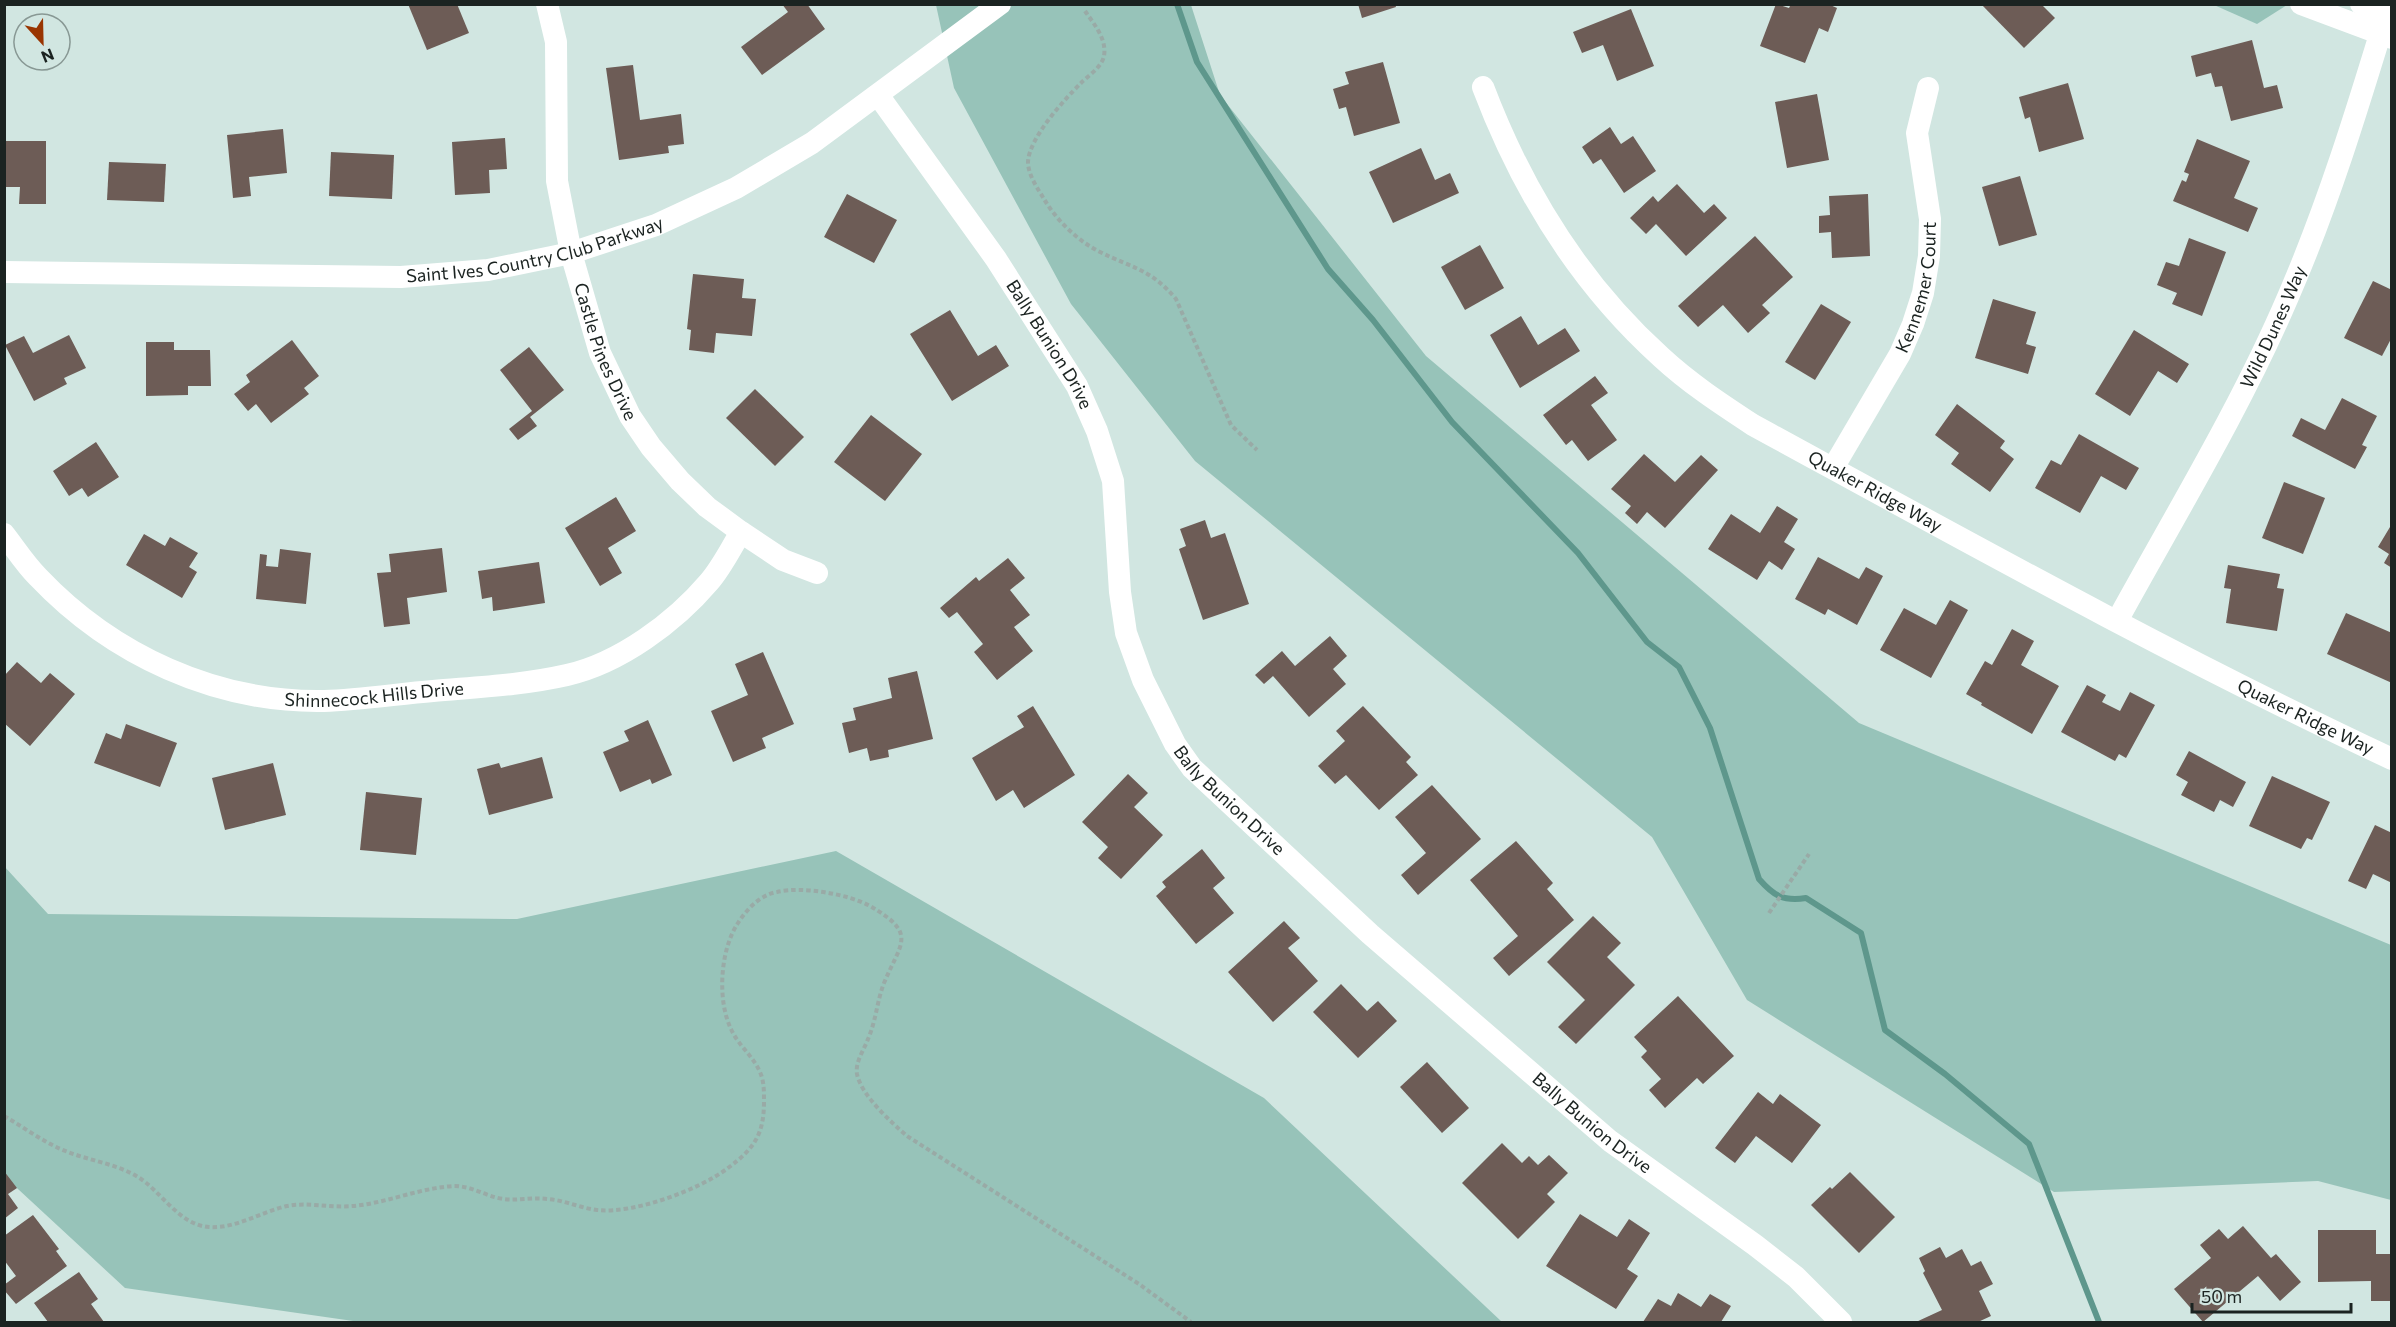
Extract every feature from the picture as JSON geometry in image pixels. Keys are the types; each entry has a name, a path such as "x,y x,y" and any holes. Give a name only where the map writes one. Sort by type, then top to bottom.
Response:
{"street":[{"name":"Castle Pines Drive","path":"548,4 556,42 557,181 571,253 600,353 630,416 651,447 680,481 707,507 741,532 783,560 817,573"},
{"name":"Saint Ives Country Club Parkway","path":"4,272 401,277 488,270 571,253 656,225 736,188 812,143 1000,4"},
{"path":"2301,4 2387,26"},
{"path":"2361,4 2387,26"},
{"name":"Wild Dunes Way","path":"2116,621 2238,401 2288,298 2342,159 2387,26"},
{"name":"Quaker Ridge Way","path":"1483,87 1500,131 1543,214 1577,266 1617,314 1661,357 1710,396 1753,425 2116,621 2271,702 2391,759"},
{"name":"Kennemer Court","path":"1833,468 1900,354 1923,293 1929,256 1930,219 1917,133 1928,88"},
{"name":"Bally Bunion Drive","path":"878,95 996,259 1077,386 1097,431 1113,481 1120,592 1126,633 1143,680 1175,744 1192,768 1370,934 1610,1141 1763,1251 1796,1277 1841,1323"},
{"name":"Shinnecock Hills Drive","path":"4,534 37,576 85,621 140,657 201,683 247,694 324,701 523,683 570,674 623,653 670,621 710,580 741,532"}],"path":[{"path":"1085,11 1104,46 1102,61 1061,105 1041,132 1031,150 1028,163 1031,175 1058,219 1072,232 1099,252 1149,273 1176,299 1231,425 1257,450"},
{"path":"1770,911 1809,854"},
{"path":"4,1116 64,1151 135,1175 181,1215 195,1224 208,1227 228,1225 287,1206 300,1204 350,1206 434,1188 455,1186 468,1186 499,1198 551,1199 597,1210 612,1210 650,1203 688,1191 718,1176 745,1156 760,1135 764,1115 762,1074 731,1029 722,985 722,967 726,947 739,922 765,895 780,891 832,894 860,900 897,925 901,934 901,950 884,984 873,1027 858,1061 856,1072 871,1099 884,1115 907,1136 1139,1284 1191,1323"}],"green space":[{"path":"936,5 1191,5 1220,95 1426,356 1859,723 2391,945 2391,1200 2318,1181 2054,1192 1747,1000 1652,837 1195,461 1071,304 954,88"},
{"path":"2214,5 2287,5 2257,24"},
{"path":"836,851 1264,1098 1502,1322 360,1322 125,1288 5,1177 4,866 48,914 517,919"}],"building":[{"path":"408,4 457,4 469,33 427,50"},
{"path":"782,4 807,4 825,29 762,75 741,47 788,12"},
{"path":"1358,4 1395,4 1396,7 1362,18"},
{"path":"1776,4 1789,8 1791,4 1828,4 1837,8 1828,32 1819,28 1805,63 1760,46"},
{"path":"1981,4 2041,4 2055,18 2024,48"},
{"path":"1631,9 1654,66 1617,81 1603,45 1582,53 1573,32"},
{"path":"2252,40 2264,88 2277,85 2283,108 2231,121 2222,86 2215,87 2211,73 2196,77 2191,56"},
{"path":"1383,62 1400,123 1354,136 1346,107 1339,109 1333,89 1349,84 1345,72"},
{"path":"633,65 640,120 681,114 684,144 668,146 669,153 619,160 606,68"},
{"path":"2068,83 2084,139 2039,152 2030,117 2025,119 2019,97"},
{"path":"1817,94 1829,160 1787,168 1775,102"},
{"path":"1610,127 1621,144 1633,136 1656,171 1624,193 1601,159 1593,164 1582,147"},
{"path":"283,129 287,173 249,177 251,196 233,198 227,135"},
{"path":"505,138 507,169 489,170 490,193 455,195 452,142"},
{"path":"2197,139 2250,161 2234,198 2258,208 2248,232 2173,201 2182,180 2186,182 2189,174 2184,172"},
{"path":"4,141 46,141 46,204 19,204 20,187 4,187"},
{"path":"1421,148 1435,180 1450,173 1459,193 1393,223 1369,172"},
{"path":"331,152 394,155 392,199 329,196"},
{"path":"109,162 166,164 164,202 107,200"},
{"path":"2020,176 2037,235 1999,246 1982,187"},
{"path":"1677,184 1704,213 1714,204 1727,218 1686,256 1656,224 1646,234 1630,218 1653,196 1658,202"},
{"path":"847,194 897,220 874,263 824,237"},
{"path":"1868,194 1870,256 1832,258 1831,232 1819,233 1819,216 1830,215 1829,196"},
{"path":"1755,236 1793,277 1762,305 1770,313 1748,333 1723,305 1698,327 1678,306"},
{"path":"2189,238 2226,252 2202,316 2172,304 2177,293 2157,285 2166,262 2179,266"},
{"path":"1480,245 1504,288 1465,310 1441,267"},
{"path":"693,274 744,279 742,298 756,299 752,336 716,333 714,353 689,350 691,330 687,329"},
{"path":"2373,281 2392,290 2392,337 2382,356 2344,338"},
{"path":"1993,299 2036,312 2026,344 2036,347 2028,374 1975,358"},
{"path":"1821,304 1851,322 1815,380 1785,362"},
{"path":"950,310 978,356 996,345 1009,366 952,401 910,334"},
{"path":"1521,316 1538,345 1565,328 1580,351 1520,388 1490,335"},
{"path":"2134,330 2189,364 2177,383 2158,371 2130,416 2095,394"},
{"path":"69,335 86,368 64,378 67,384 34,401 5,345 24,336 33,353"},
{"path":"292,340 319,376 304,388 309,394 271,423 256,404 248,411 234,394 250,382 246,375"},
{"path":"146,342 174,342 174,350 210,350 211,386 188,386 188,395 146,396"},
{"path":"529,347 564,390 530,417 537,426 518,440 509,429 532,411 500,370"},
{"path":"1595,376 1608,393 1591,405 1617,440 1588,461 1572,440 1566,445 1543,415"},
{"path":"755,389 804,437 775,466 726,418"},
{"path":"2342,398 2377,416 2362,445 2367,447 2355,469 2292,436 2301,418 2325,430"},
{"path":"1957,404 2005,441 2000,448 2014,459 1990,492 1951,464 1959,453 1935,435"},
{"path":"871,415 922,454 885,501 834,462"},
{"path":"2079,434 2139,468 2126,490 2101,476 2080,513 2035,488 2051,460 2061,465"},
{"path":"96,442 119,477 88,497 82,488 69,496 53,471"},
{"path":"1644,454 1675,482 1701,455 1718,470 1665,528 1647,512 1637,524 1625,513 1631,506 1611,489"},
{"path":"2284,482 2325,498 2303,554 2262,538"},
{"path":"616,497 636,531 608,548 622,573 600,586 565,528"},
{"path":"1777,506 1798,519 1784,542 1795,549 1782,570 1769,561 1757,580 1708,549 1731,514 1760,533"},
{"path":"1205,520 1211,538 1225,533 1249,604 1203,620 1179,549 1186,546 1180,529"},
{"path":"2390,527 2392,528 2392,568 2384,563 2389,554 2378,547"},
{"path":"144,534 165,546 170,537 198,553 189,567 197,572 182,598 126,565"},
{"path":"442,548 447,592 407,598 410,624 384,627 377,573 391,572 389,554"},
{"path":"280,549 311,553 306,604 256,599 260,554 267,555 266,566 278,567"},
{"path":"1818,557 1859,579 1866,567 1883,576 1857,625 1828,609 1825,615 1795,599"},
{"path":"1008,558 1025,578 1010,590 1030,615 1014,627 1033,651 997,680 974,652 983,644 957,612 949,618 940,608 976,577 979,581"},
{"path":"539,562 545,603 493,611 492,597 482,599 478,571"},
{"path":"2228,565 2280,574 2277,588 2284,589 2277,631 2226,623 2231,589 2224,588"},
{"path":"1950,600 1968,610 1931,678 1880,650 1904,608 1936,625"},
{"path":"2346,613 2392,633 2392,683 2327,654"},
{"path":"2012,629 2034,641 2021,665 2059,686 2032,734 1966,694 1985,661 1992,665"},
{"path":"1330,636 1347,656 1333,669 1346,684 1309,717 1273,676 1264,684 1255,675 1282,651 1295,666"},
{"path":"763,652 794,724 762,738 766,748 733,762 711,711 748,695 735,664"},
{"path":"17,662 41,683 50,673 75,694 30,746 4,723 6,693 4,676"},
{"path":"917,671 933,739 888,750 889,757 870,761 867,748 849,753 842,723 856,720 853,708 892,698 888,678"},
{"path":"2087,685 2106,695 2102,702 2120,711 2130,692 2155,705 2126,758 2119,754 2115,761 2061,732"},
{"path":"1033,706 1075,775 1024,808 1013,790 996,801 972,758 1024,727 1017,716"},
{"path":"1363,706 1411,757 1406,762 1418,775 1379,810 1346,775 1335,784 1318,766 1345,741 1336,731"},
{"path":"648,720 672,775 652,784 650,779 620,792 603,752 629,741 624,731"},
{"path":"126,724 177,743 160,787 94,763 106,733 121,739"},
{"path":"2189,751 2246,782 2233,807 2220,800 2214,812 2181,795 2188,782 2176,775"},
{"path":"542,757 553,798 489,815 477,769 499,763 501,768"},
{"path":"273,763 286,815 225,830 212,778"},
{"path":"1128,774 1148,793 1134,807 1163,835 1121,879 1098,858 1108,847 1082,822"},
{"path":"2272,776 2330,802 2312,840 2307,838 2301,849 2249,826"},
{"path":"1432,785 1481,839 1418,895 1401,875 1426,853 1395,817"},
{"path":"366,792 422,798 416,855 360,850"},
{"path":"2375,825 2392,833 2392,883 2373,874 2366,889 2348,881"},
{"path":"1516,841 1553,883 1547,889 1574,920 1509,976 1493,958 1518,936 1470,880"},
{"path":"1202,849 1225,878 1213,888 1234,913 1196,944 1156,896 1166,887 1162,882"},
{"path":"1593,916 1621,943 1607,957 1635,985 1576,1044 1558,1027 1585,1000 1547,962"},
{"path":"1284,921 1300,938 1288,948 1318,981 1273,1022 1228,972"},
{"path":"1341,984 1367,1011 1378,1001 1397,1021 1358,1058 1313,1012"},
{"path":"1678,996 1734,1056 1703,1084 1697,1078 1665,1108 1649,1090 1661,1079 1641,1057 1647,1051 1634,1037"},
{"path":"1427,1062 1469,1108 1442,1133 1400,1087"},
{"path":"1758,1092 1773,1104 1780,1094 1821,1125 1792,1163 1756,1136 1735,1163 1715,1148"},
{"path":"1502,1143 1522,1163 1529,1156 1538,1165 1549,1155 1568,1173 1547,1194 1555,1202 1518,1239 1462,1183"},
{"path":"4,1171 17,1188 8,1194 18,1208 4,1219"},
{"path":"1850,1172 1895,1217 1859,1253 1811,1205"},
{"path":"1580,1214 1617,1237 1629,1219 1650,1233 1627,1269 1638,1276 1616,1309 1546,1266"},
{"path":"33,1215 59,1249 56,1251 67,1266 16,1304 4,1290 4,1285 16,1276 4,1260 4,1236"},
{"path":"2243,1226 2271,1258 2276,1254 2301,1282 2280,1301 2258,1276 2203,1322 2174,1289 2211,1258 2200,1245 2219,1229 2228,1239"},
{"path":"2318,1230 2376,1230 2376,1254 2392,1254 2392,1301 2371,1301 2371,1281 2318,1282"},
{"path":"1940,1247 1946,1258 1962,1249 1971,1266 1981,1261 1993,1284 1979,1291 1991,1316 1978,1322 1916,1322 1942,1310 1923,1273 1925,1271 1919,1258"},
{"path":"79,1272 98,1299 91,1304 104,1322 48,1322 34,1303"},
{"path":"1678,1293 1701,1307 1710,1294 1731,1306 1721,1322 1643,1322 1658,1299 1671,1306"}],"waterway":[{"path":"1177,4 1197,62 1328,269 1373,320 1452,422 1578,553 1647,642 1679,667 1710,728 1759,879 1779,896 1791,899 1806,898 1861,933 1885,1030 1945,1074 2029,1144 2099,1322"}]}
